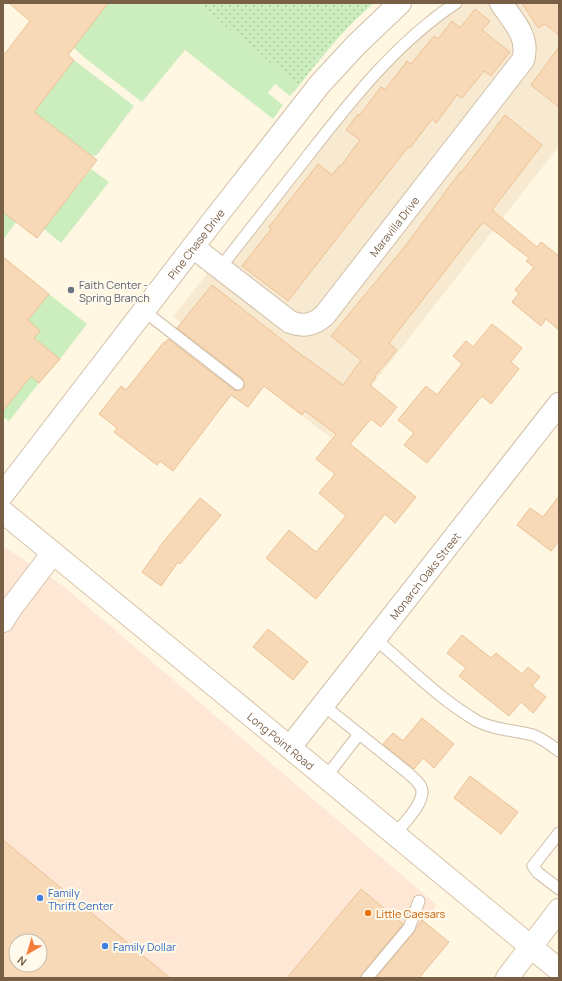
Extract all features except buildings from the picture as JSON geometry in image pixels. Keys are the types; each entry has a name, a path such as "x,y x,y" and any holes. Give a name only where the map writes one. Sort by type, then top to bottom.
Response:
{"street":[{"name":"Pine Chase Drive","path":"3,494 193,247 330,73 356,45 400,3"},
{"name":"Maravilla Drive","path":"193,247 290,322 299,325 308,325 317,322 324,316 523,60 525,52 524,41 520,32 501,3"},
{"name":"Monarch Oaks Street","path":"290,747 559,404"},
{"name":"Long Point Road","path":"3,512 559,970"},
{"path":"3,621 11,608 53,553"},
{"path":"507,978 559,910"}],"lane":[{"path":"220,268 372,77 414,36 456,3"},
{"path":"144,311 238,384"},
{"path":"374,638 439,695 458,709 495,728 533,735 548,742 559,751"},
{"path":"323,705 408,773 418,782 421,787 422,792 420,802 395,834"},
{"path":"326,777 359,734"},
{"path":"559,833 533,866 537,872 559,889"},
{"path":"367,978 408,928 419,901"}],"shaded area":[{"path":"443,3 559,3 559,146 331,438 173,317 355,86 432,11"},
{"path":"3,546 62,585 437,905 376,978 3,978"}],"green space":[{"path":"108,3 197,3 299,86 290,96 275,84 268,93 283,105 273,119 185,50 142,102 73,47"},
{"path":"197,3 374,3 353,22 334,43 299,86"},
{"path":"74,60 134,106 97,155 92,156 34,112"},
{"path":"91,169 109,182 61,243 44,229"},
{"path":"3,212 16,222 3,240"},
{"path":"49,294 87,324 60,359 34,338 40,331 35,326 22,328"},
{"path":"31,376 39,383 9,421 3,417 3,411"}],"place":[{"name":"Faith Center - Spring Branch","path":"71,290"},
{"name":"Family Thrift Center","path":"40,898"},
{"name":"Little Caesars","path":"368,913"},
{"name":"Family Dollar","path":"105,946"}]}
